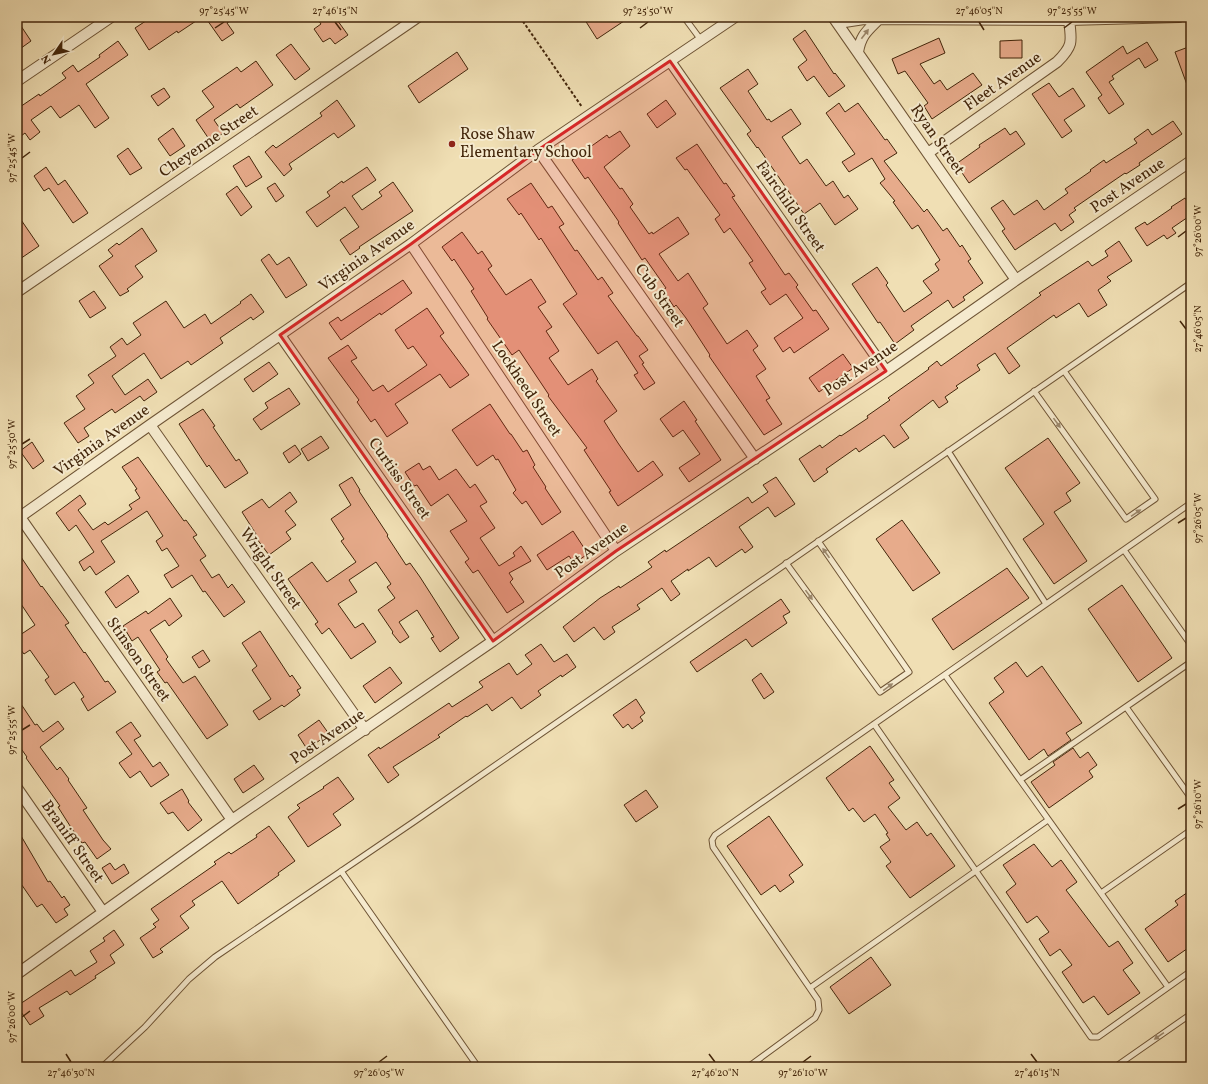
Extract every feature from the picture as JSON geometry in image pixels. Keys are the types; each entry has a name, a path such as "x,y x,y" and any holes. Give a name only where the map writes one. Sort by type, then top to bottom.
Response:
{"street":[{"path":"17,81 111,17"},
{"name":"Cheyenne Street","path":"17,292 418,17"},
{"name":"Virginia Avenue","path":"19,518 411,244 538,150 735,17"},
{"path":"836,20 1069,20 1180,17"},
{"path":"858,52 860,41 864,34 879,19"},
{"name":"Ryan Street","path":"836,20 1016,280"},
{"name":"Fleet Avenue","path":"928,153 1057,62 1066,53 1072,40 1069,20"},
{"name":"Fairchild Street","path":"670,61 886,371"},
{"name":"Cub Street","path":"538,150 755,459"},
{"name":"Post Avenue","path":"17,974 232,820 493,641 616,551 886,371 1016,280 1191,161"},
{"name":"Lockheed Street","path":"411,244 616,551"},
{"name":"Curtiss Street","path":"280,335 493,641"},
{"name":"Wright Street","path":"150,425 365,730"},
{"name":"Stinson Street","path":"19,518 232,820"},
{"name":"Braniff Street","path":"17,788 103,912"}],"lane":[{"path":"684,17 701,40"},
{"path":"102,1067 145,1027 189,979 215,957 342,871 1191,283"},
{"path":"1034,391 1126,519 1155,500 1064,371"},
{"path":"948,452 1046,604"},
{"path":"748,1067 815,1018 819,1010 818,1000 712,847 714,835 1191,503"},
{"path":"786,563 880,692 909,672 818,541"},
{"path":"1124,550 1191,645"},
{"path":"1020,780 1191,662"},
{"path":"945,675 1168,987"},
{"path":"1126,707 1191,798"},
{"path":"874,724 1091,1037 1098,1037 1191,971"},
{"path":"810,988 1048,820"},
{"path":"1101,894 1191,830"},
{"path":"342,871 478,1067"},
{"path":"1114,1067 1191,1014"}],"path":[{"path":"520,17 588,116"}],"highlighted area":[{"path":"670,61 886,371 616,551 493,641 280,335 411,244 538,150"}],"building":[{"path":"152,17 202,17 178,33 177,31 149,50 135,28"},
{"path":"205,17 236,17 227,23 234,33 222,41"},
{"path":"316,17 335,17 348,35 335,44 330,38 323,42 314,29 321,24"},
{"path":"583,17 630,17 597,39"},
{"path":"17,20 31,41 17,51"},
{"path":"805,30 834,74 835,73 845,86 829,97 814,76 807,81 798,67 807,60 793,39"},
{"path":"939,38 945,53 920,64 934,84 940,80 947,90 973,73 982,85 932,119 924,106 928,103 905,71 898,74 892,59"},
{"path":"1022,40 1022,58 1000,58 1000,41"},
{"path":"118,41 128,55 86,84 109,118 95,128 79,105 60,118 51,106 31,120 40,132 30,140 25,133 17,139 17,109 39,94 40,96 66,78 62,73 73,65 78,72 100,57 99,55"},
{"path":"1147,42 1158,60 1145,68 1139,58 1112,76 1114,79 1109,82 1124,104 1109,114 1098,98 1102,95 1086,72 1123,46 1127,54"},
{"path":"291,44 310,69 295,80 276,55"},
{"path":"1191,46 1191,93 1190,93 1175,52"},
{"path":"457,52 468,69 419,103 408,86"},
{"path":"256,61 273,85 240,108 237,104 214,120 223,133 211,142 196,120 214,107 202,91 237,67 241,72"},
{"path":"748,69 758,84 748,91 767,120 769,119 771,122 791,109 801,124 782,137 800,164 807,159 826,186 833,181 844,198 848,195 858,209 835,225 820,203 804,214 758,147 757,148 747,134 751,131 720,88"},
{"path":"1049,83 1059,97 1073,88 1085,106 1064,120 1072,131 1062,138 1032,94"},
{"path":"164,88 170,97 158,106 151,96"},
{"path":"337,100 355,126 338,138 334,133 289,164 292,169 284,176 265,152 273,145 276,148 322,116 320,113"},
{"path":"666,100 676,114 657,128 647,114"},
{"path":"839,103 845,112 858,103 885,140 887,139 897,153 884,161 924,212 927,209 943,231 947,228 960,247 962,245 971,259 968,261 983,283 963,297 965,300 953,308 948,300 911,326 914,330 895,344 880,322 878,323 852,284 877,267 888,283 886,285 904,312 932,293 923,281 939,270 935,264 940,260 918,225 912,229 893,202 895,201 880,183 885,179 872,158 849,172 842,162 855,154 826,113"},
{"path":"1173,121 1182,134 1139,163 1140,165 1126,174 1125,173 1074,208 1076,210 1069,215 1074,222 1061,231 1055,223 1015,250 1002,231 1005,229 991,208 1003,200 1014,215 1037,200 1044,210 1068,193 1065,189 1091,171 1090,170 1104,160 1106,163 1137,143 1134,139 1148,129 1152,135"},
{"path":"173,128 185,146 170,156 158,139"},
{"path":"1005,128 1010,135 1016,131 1025,144 969,183 956,164 980,147 979,145"},
{"path":"620,131 630,146 604,167 620,189 622,188 633,204 630,207 649,234 652,232 653,234 678,217 689,234 659,254 678,281 688,273 708,304 703,308 727,344 747,330 758,346 753,350 766,369 756,376 770,398 766,400 782,424 764,435 709,356 710,355 686,318 676,305 674,307 663,290 666,288 645,258 642,260 618,223 619,222 588,177 585,179 572,160 607,135 609,138"},
{"path":"697,144 724,184 726,183 735,196 732,197 785,275 789,273 798,285 796,287 813,311 816,310 829,329 794,353 790,347 783,352 774,338 803,318 786,294 770,305 761,292 766,289 749,263 753,261 730,228 724,233 715,219 720,215 687,169 685,170 676,158"},
{"path":"128,148 142,168 130,175 117,156"},
{"path":"249,156 262,177 246,187 233,166"},
{"path":"46,167 58,185 65,180 88,213 73,223 49,188 44,191 34,176"},
{"path":"367,167 376,180 352,196 362,210 382,196 379,192 393,182 413,211 359,247 360,248 350,255 340,240 359,227 345,207 317,227 306,212 330,196 327,192 342,181 343,183"},
{"path":"275,183 284,196 276,202 267,188"},
{"path":"531,183 548,208 552,206 564,224 559,227 575,251 577,250 598,280 602,277 613,293 608,296 648,350 639,356 644,363 642,364 655,383 644,390 634,375 638,373 617,341 598,354 563,304 577,294 541,238 539,240 521,213 519,215 507,199"},
{"path":"237,186 252,207 241,216 226,194"},
{"path":"1185,198 1191,207 1191,215 1172,228 1176,233 1167,239 1164,235 1147,246 1135,228 1145,222 1147,225"},
{"path":"17,214 39,246 17,261"},
{"path":"142,228 157,251 135,266 143,277 127,289 129,291 120,296 99,266 113,256 108,250 117,243 119,245"},
{"path":"462,232 478,254 482,251 492,266 488,269 506,295 531,279 546,302 538,307 552,327 546,331 559,351 549,358 568,385 592,369 598,379 596,381 617,411 604,421 618,443 638,472 653,461 663,475 618,506 609,492 611,491 584,450 587,448 548,396 549,395 519,350 512,355 487,319 488,318 471,291 474,289 454,259 452,261 442,247"},
{"path":"1119,241 1132,261 1107,277 1111,281 1098,290 1107,305 1088,317 1079,303 1056,318 1054,315 1007,348 1020,366 1009,374 995,353 977,365 980,370 956,386 958,388 945,397 948,402 939,408 933,400 900,425 909,438 894,448 884,435 859,452 856,448 826,469 828,472 814,482 799,459 820,445 822,448 868,418 867,416 890,400 888,398 929,369 928,368 937,361 941,366 1041,295 1039,293 1088,261 1092,266 1108,256 1105,251"},
{"path":"269,254 277,265 289,257 307,285 286,298 261,260"},
{"path":"403,280 412,293 381,315 380,313 341,340 329,323 338,317 341,321"},
{"path":"94,291 106,308 90,318 79,301"},
{"path":"251,294 264,312 253,320 251,317 220,338 223,343 191,365 188,361 161,379 144,353 112,376 125,395 148,379 157,392 144,401 140,396 115,413 112,409 84,428 89,436 78,443 64,423 85,409 76,396 94,383 88,375 116,356 110,347 122,338 127,345 141,335 133,323 166,301 184,328 205,314 211,324"},
{"path":"427,308 444,333 440,336 469,375 450,388 440,374 395,404 408,423 387,437 375,419 371,422 357,402 359,400 328,358 348,345 357,358 351,361 373,391 383,385 388,392 427,365 413,346 408,349 395,330"},
{"path":"843,354 853,368 819,392 809,378"},
{"path":"269,362 278,374 253,392 244,379"},
{"path":"289,388 300,404 261,430 253,419 268,408 265,403"},
{"path":"684,401 697,420 695,421 721,460 689,482 679,468 700,454 683,430 673,437 660,419"},
{"path":"490,404 523,452 527,450 535,465 533,467 561,512 542,525 526,501 522,504 513,493 516,490 498,459 496,460 493,455 477,466 452,430"},
{"path":"203,409 215,426 213,427 236,461 239,459 248,473 225,488 209,465 207,467 179,424"},
{"path":"321,436 329,448 308,461 301,449"},
{"path":"1048,438 1080,483 1066,493 1071,501 1054,512 1087,561 1054,584 1023,539 1044,524 1005,468"},
{"path":"32,442 44,461 33,469 20,451"},
{"path":"295,445 301,454 289,463 283,453"},
{"path":"138,457 184,521 186,520 197,535 193,537 206,556 200,560 212,578 219,574 228,588 232,584 245,602 224,617 205,591 203,592 192,575 172,588 164,575 179,566 167,548 162,551 156,541 163,536 147,511 101,541 115,562 96,575 90,566 84,571 79,562 94,552 76,525 69,531 56,513 80,495 86,504 78,510 93,530 105,522 108,525 132,509 129,505 140,498 135,490 137,489 122,467"},
{"path":"419,463 423,470 430,466 439,480 456,469 470,488 475,484 487,502 480,506 495,528 480,538 499,566 515,556 513,553 521,546 531,561 509,573 513,579 510,582 524,602 507,613 478,570 473,573 465,562 469,559 450,531 467,521 448,494 431,506 417,485 414,486 405,472"},
{"path":"352,477 360,490 359,491 406,565 410,563 459,638 440,652 431,638 434,637 417,610 399,622 409,637 400,643 392,633 393,632 378,610 395,598 387,587 391,584 376,562 349,580 357,592 338,604 355,628 363,623 376,642 351,659 329,628 322,634 315,624 318,622 288,579 312,562 327,582 356,562 341,541 344,539 331,519 351,505 339,485"},
{"path":"776,477 795,504 775,517 768,507 739,527 753,547 745,553 742,549 716,567 709,557 688,571 688,569 671,581 680,594 671,601 662,588 637,605 640,609 612,627 615,632 604,640 594,627 574,642 563,627 600,598 619,586 620,588 652,567 648,562 665,550 666,552 748,497 752,503 768,492 763,485"},
{"path":"290,492 297,502 285,511 296,525 286,532 291,539 269,555 254,535 256,534 242,512 262,499 269,508"},
{"path":"902,520 940,573 913,591 876,539"},
{"path":"573,531 588,554 574,563 569,556 547,570 537,555"},
{"path":"17,551 41,587 42,586 69,623 65,625 84,653 85,652 105,682 108,681 116,692 88,711 81,699 84,697 74,682 55,695 45,680 49,677 30,650 24,654 17,645 17,637 35,625 17,598"},
{"path":"1007,568 1029,598 953,650 932,619"},
{"path":"128,575 139,592 116,608 105,592"},
{"path":"1122,585 1172,658 1138,682 1088,609"},
{"path":"170,598 182,616 169,626 165,620 150,630 168,657 166,659 183,683 195,676 228,725 207,739 167,682 165,683 157,672 160,670 138,637 132,641 123,626 146,611 148,614"},
{"path":"781,599 790,612 783,616 787,623 752,647 746,639 697,672 690,662"},
{"path":"260,631 290,677 292,675 301,688 297,690 300,695 284,707 282,705 259,720 253,711 271,699 252,670 257,666 242,643"},
{"path":"541,644 554,662 567,654 576,667 562,677 561,675 538,691 541,695 521,709 512,697 492,711 487,704 467,717 466,716 438,735 440,737 393,767 399,775 388,783 368,755 379,747 380,749 449,703 452,707 483,687 479,682 509,663 517,675 532,664 525,655"},
{"path":"203,650 210,661 199,668 192,657"},
{"path":"1016,662 1027,677 1042,666 1082,723 1066,733 1071,740 1048,756 1044,749 1029,760 989,703 1004,692 994,678"},
{"path":"390,667 402,683 375,703 363,686"},
{"path":"761,673 774,692 764,699 752,680"},
{"path":"17,698 35,725 37,724 43,732 58,721 64,729 40,747 57,770 60,767 69,779 68,780 87,808 83,810 103,840 111,849 97,859 85,842 82,843 72,829 58,807 60,806 17,743 17,738 21,735 17,728"},
{"path":"636,699 645,713 640,717 643,721 632,729 628,724 623,728 613,715"},
{"path":"319,720 329,734 307,749 298,735"},
{"path":"131,722 141,736 134,740 153,767 160,762 169,775 151,787 140,771 130,778 119,763 132,754 116,732"},
{"path":"870,746 894,780 889,783 900,798 888,807 906,830 917,822 927,836 931,833 955,866 910,898 886,866 891,862 880,847 890,840 886,834 888,833 875,814 864,822 853,808 849,811 826,778"},
{"path":"1073,748 1080,758 1088,752 1097,765 1089,771 1093,777 1049,808 1031,782 1055,765 1053,762"},
{"path":"254,765 264,779 243,793 234,779"},
{"path":"338,777 354,799 333,814 341,825 308,847 288,817 300,808 297,805"},
{"path":"182,789 189,801 188,802 202,820 188,831 173,812 168,814 160,803"},
{"path":"646,790 658,807 636,822 624,805"},
{"path":"769,816 803,865 789,875 794,882 780,892 775,885 761,895 727,846"},
{"path":"269,826 295,861 278,873 279,875 238,904 222,881 192,901 195,905 180,916 189,928 160,949 163,952 153,958 140,938 156,927 153,924 159,920 151,909 216,864 214,862 229,852 231,854 257,837 256,835"},
{"path":"17,829 48,882 50,881 62,898 64,896 70,905 64,909 68,915 56,923 42,904 37,907 17,878"},
{"path":"1034,844 1052,867 1061,860 1077,882 1066,890 1109,947 1118,941 1133,963 1123,970 1140,993 1108,1015 1094,996 1083,1003 1062,972 1072,965 1060,949 1050,956 1039,939 1049,932 1037,916 1027,923 1006,892 1016,884 1003,865"},
{"path":"110,863 115,870 124,864 129,873 112,884 102,868"},
{"path":"1191,890 1191,946 1168,962 1145,929 1178,905 1175,901"},
{"path":"114,930 124,945 110,955 115,963 95,976 96,978 70,995 67,991 39,1008 44,1016 30,1025 17,1006 71,970 75,976 97,962 90,951 105,941 103,938"},
{"path":"871,957 891,985 849,1014 830,987"}],"place":[{"name":"Rose Shaw Elementary School","path":"452,144"}]}
